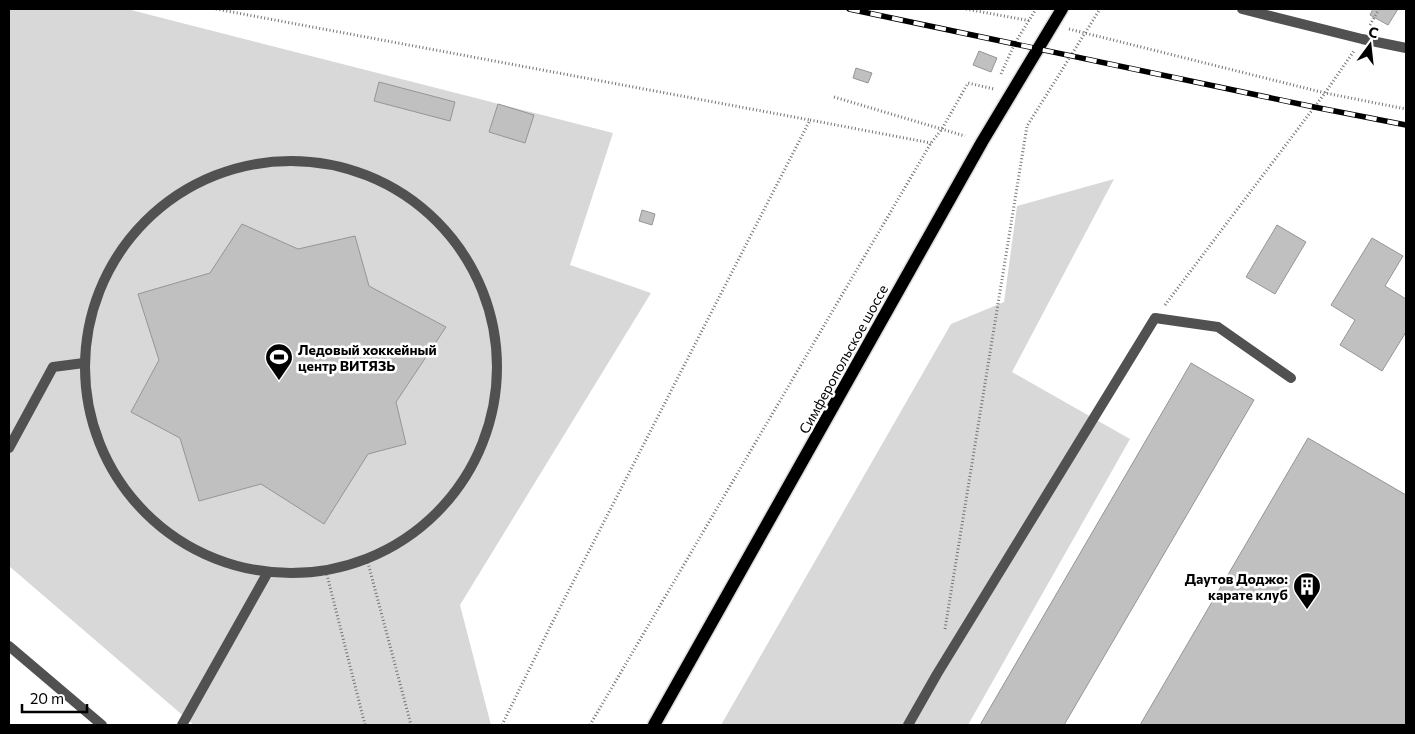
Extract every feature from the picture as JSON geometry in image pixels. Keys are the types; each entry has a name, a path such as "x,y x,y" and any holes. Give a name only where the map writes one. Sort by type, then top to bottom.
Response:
{"main road":[{"name":"Симферопольское шоссе","path":"654,725 982,142 1062,9"}],"street":[{"path":"1242,9 1406,48"},
{"path":"305,161 359,172 409,197 450,235 480,282 496,335 497,391 483,445 456,493 416,532 368,559 326,571 297,574 268,572 226,563 186,545 151,519 122,486 101,448 88,407 84,363 92,309 115,258 151,215 196,183 249,165 305,161"},
{"path":"908,725 942,665 1156,318 1218,328 1291,378"},
{"path":"9,448 53,367 84,363"},
{"path":"182,725 268,572"},
{"path":"9,646 100,725"}],"path":[{"path":"216,9 931,143"},
{"path":"966,9 1085,32 1325,93 1406,109"},
{"path":"590,725 968,83 994,89 1015,43 1036,9"},
{"path":"944,635 1027,126 1100,9"},
{"path":"1156,318 1325,93"},
{"path":"834,97 982,142"},
{"path":"502,725 554,618 810,120"},
{"path":"368,559 411,725"},
{"path":"326,571 365,725"}],"shaded area":[{"path":"9,9 127,9 613,133 570,265 651,293 460,605 491,725 194,725 9,566"},
{"path":"1114,179 1012,372 1130,439 968,725 721,725 951,324 1004,302 1017,206"}],"building":[{"path":"1373,9 1398,9 1388,25 1370,15"},
{"path":"979,51 997,58 991,72 973,65"},
{"path":"856,68 872,73 868,83 853,78"},
{"path":"379,82 455,102 450,121 374,101"},
{"path":"498,104 534,115 525,143 489,132"},
{"path":"642,210 655,214 652,225 639,221"},
{"name":"Ледовый хоккейный центр ВИТЯЗЬ","path":"242,224 298,249 355,236 369,286 446,327 396,402 406,444 368,454 324,524 261,484 199,501 180,438 131,412 159,360 138,294 210,273"},
{"path":"1277,225 1306,242 1275,294 1246,277"},
{"path":"1372,238 1403,256 1385,286 1406,299 1406,332 1382,371 1340,345 1355,320 1331,305"},
{"name":"Даутов Доджо: карате клуб","path":"1191,363 1254,400 1064,725 980,725"},
{"name":"Даутов Доджо: карате клуб","path":"1308,438 1406,495 1406,725 1140,725"}],"railway":[{"path":"849,9 1406,125"}],"place":[{"name":"Ледовый хоккейный центр ВИТЯЗЬ","path":"279,381"},
{"name":"Даутов Доджо: карате клуб","path":"1307,610"}]}
